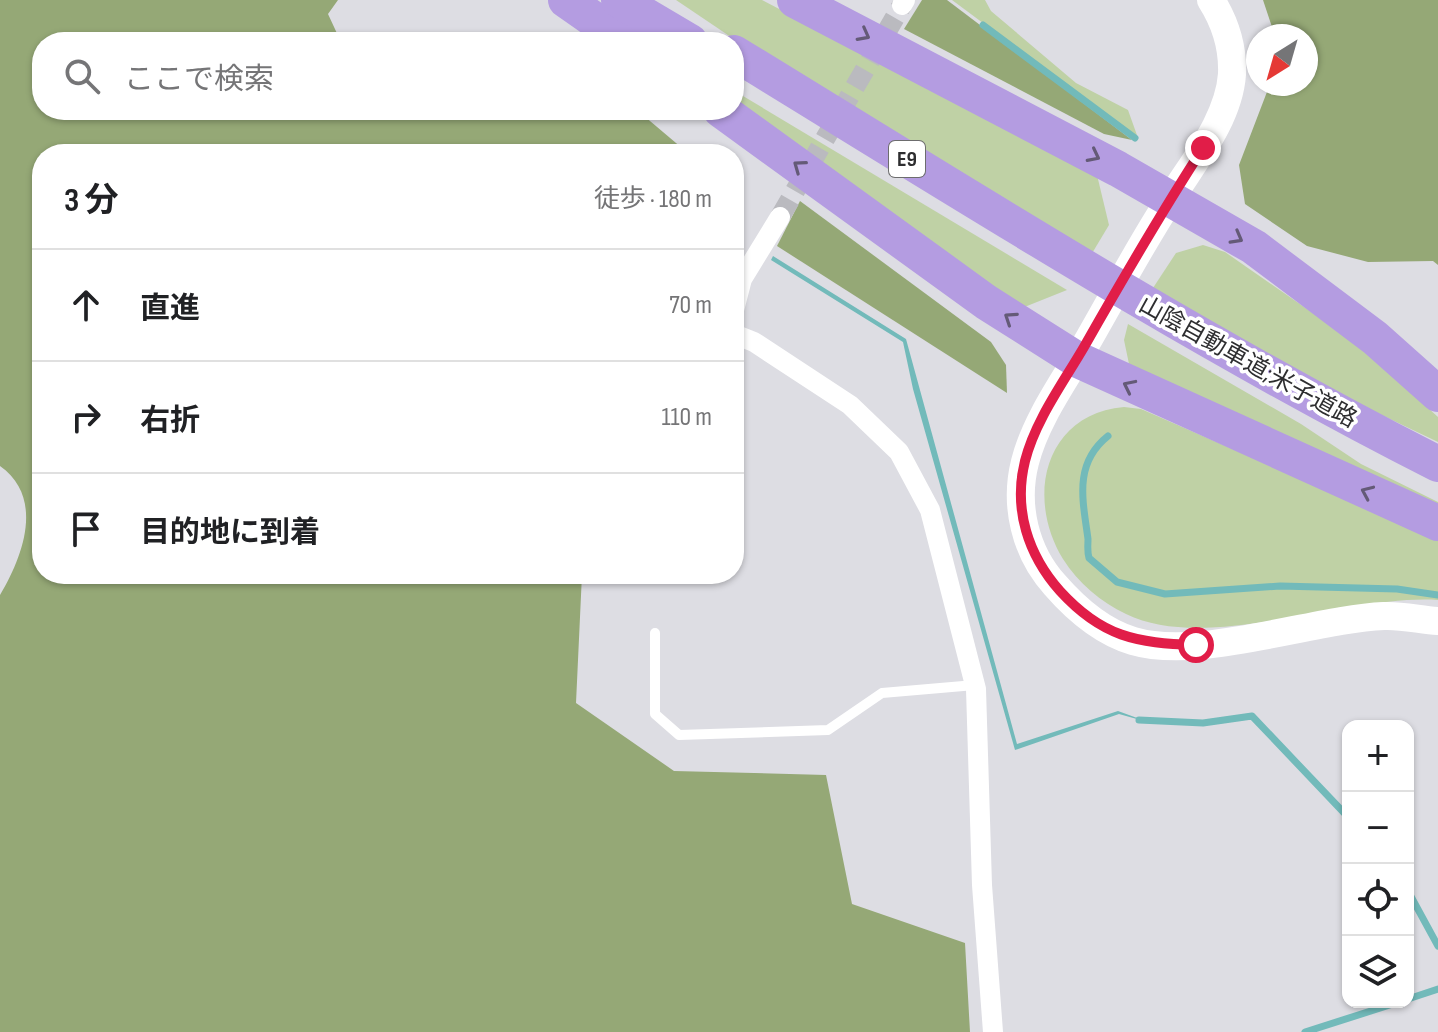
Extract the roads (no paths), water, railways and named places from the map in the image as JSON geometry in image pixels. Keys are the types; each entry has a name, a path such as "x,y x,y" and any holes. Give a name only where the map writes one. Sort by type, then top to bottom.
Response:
{"highway":[{"path":"566,0 612,32"},
{"path":"619,0 673,32"},
{"path":"647,0 700,32"},
{"path":"795,0 1118,169 1254,247 1375,338 1438,394"},
{"name":"山陰自動車道;米子道路","path":"744,59 1077,271"},
{"name":"山陰自動車道;米子道路","path":"744,75 1077,271 1315,416 1438,480"},
{"path":"735,120 986,302 1076,359 1438,523"},
{"name":"山陰自動車道;米子道路","path":"1135,306 1438,464"}],"street":[{"path":"1211,0 1220,14 1230,44 1232,76 1222,109 1203,148 1169,199 1041,422 1025,462 1021,510 1030,550 1046,575 1094,621 1133,641 1196,645 1385,616 1438,621"},
{"path":"744,276 780,217"},
{"path":"744,338 850,405 899,452 930,510 975,685 982,885 993,1032"}],"lane":[{"path":"655,633 655,714 679,735 828,730 882,693 975,685"}],"water":[{"path":"773,256 906,339 1017,744 1118,711 1151,723 1119,714 1015,750 913,389 903,342 771,260"}],"waterway":[{"path":"983,25 1135,138"},
{"path":"1108,436 1089,459 1083,497 1089,558 1117,582 1165,594 1280,586 1397,589 1438,595"},
{"path":"1139,720 1203,723 1252,716 1342,811"},
{"path":"1414,902 1438,946"},
{"path":"1414,997 1438,989"},
{"path":"1305,1032 1380,1008"}],"tunnel":[{"path":"780,217 902,5"}]}
